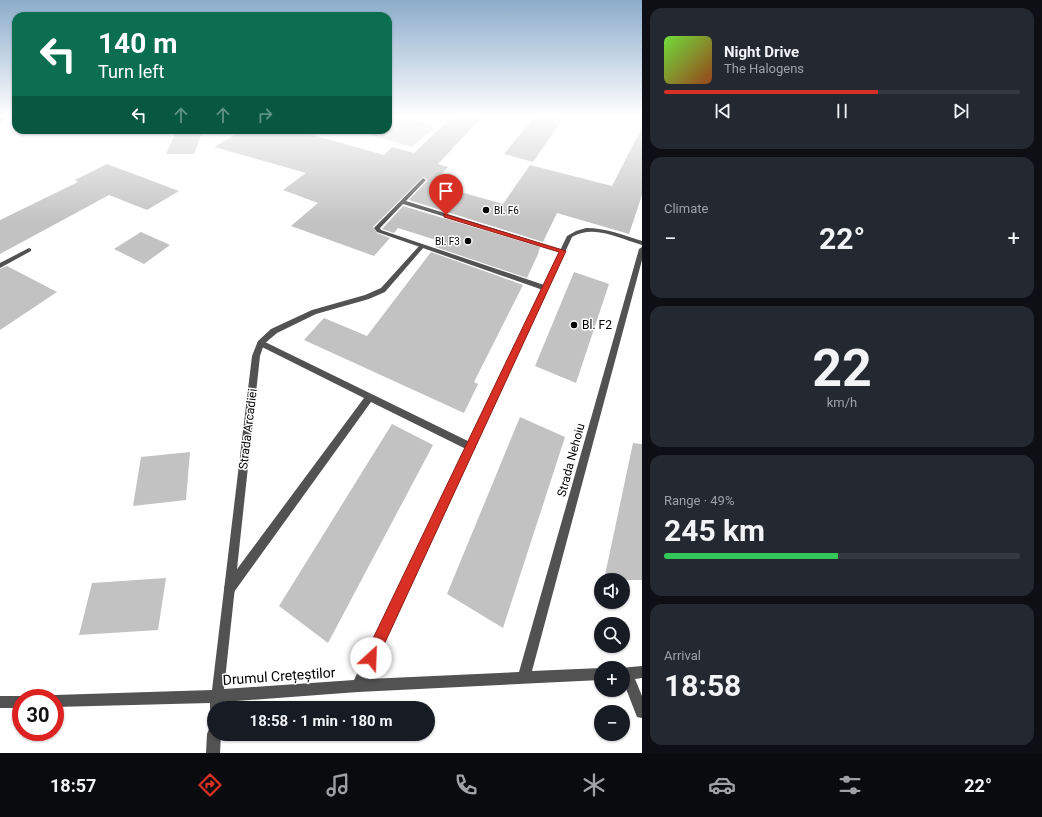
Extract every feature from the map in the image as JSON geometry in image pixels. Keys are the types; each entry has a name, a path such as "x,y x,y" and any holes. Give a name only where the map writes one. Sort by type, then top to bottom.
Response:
{"street":[{"path":"423,180 377,228 379,231 545,288"},
{"path":"402,202 563,251"},
{"path":"358,686 570,236 574,233 589,230 642,243"},
{"path":"422,246 382,290 367,297 314,312 274,331 260,343 471,447"},
{"name":"Strada Nehoiu","path":"524,677 642,249"},
{"path":"0,266 29,250"},
{"name":"Strada Arcadiei","path":"216,701 256,356 260,343"},
{"path":"229,589 370,397"},
{"path":"630,673 642,672"},
{"name":"Drumul Crețeștilor","path":"225,701 358,686 594,674"},
{"path":"630,686 642,712"},
{"name":"Drumul Crețeștilor","path":"64,700 207,702"},
{"path":"0,702 12,702"},
{"path":"213,753 214,741"}],"building":[{"path":"167,152 195,152 194,154 166,154"},
{"path":"232,152 374,152 384,155 387,152 449,152 438,164 448,167 432,184 503,204 530,165 612,186 629,152 642,152 642,195 629,234 557,213 543,242 409,200 427,181 427,179 423,177 373,227 377,233 390,238 374,256 291,226 318,203 283,190 306,173"},
{"path":"506,152 540,152 533,162 504,154"},
{"path":"107,164 179,191 147,210 109,195 0,254 0,220 78,182 75,180"},
{"path":"403,206 540,247 527,278 435,247 439,241 398,228 394,233 382,229"},
{"path":"141,232 170,245 144,264 114,249"},
{"path":"431,252 523,285 474,382 478,384 464,413 304,340 324,318 367,336"},
{"path":"7,266 57,292 0,330 0,269"},
{"name":"Bl. F2","path":"574,272 609,284 576,383 535,366"},
{"path":"520,417 565,437 503,628 447,594"},
{"path":"392,424 433,445 328,643 279,606"},
{"path":"633,443 642,444 642,580 630,580 630,573 605,573"},
{"path":"190,452 186,500 133,506 141,457"},
{"path":"166,578 158,630 79,635 92,583"}],"place":[{"name":"Bl. F6","path":"486,210"},
{"name":"Bl. F3","path":"468,241"},
{"name":"Bl. F2","path":"574,325"}],"route":[{"path":"371,658 563,251 446,215"}]}
